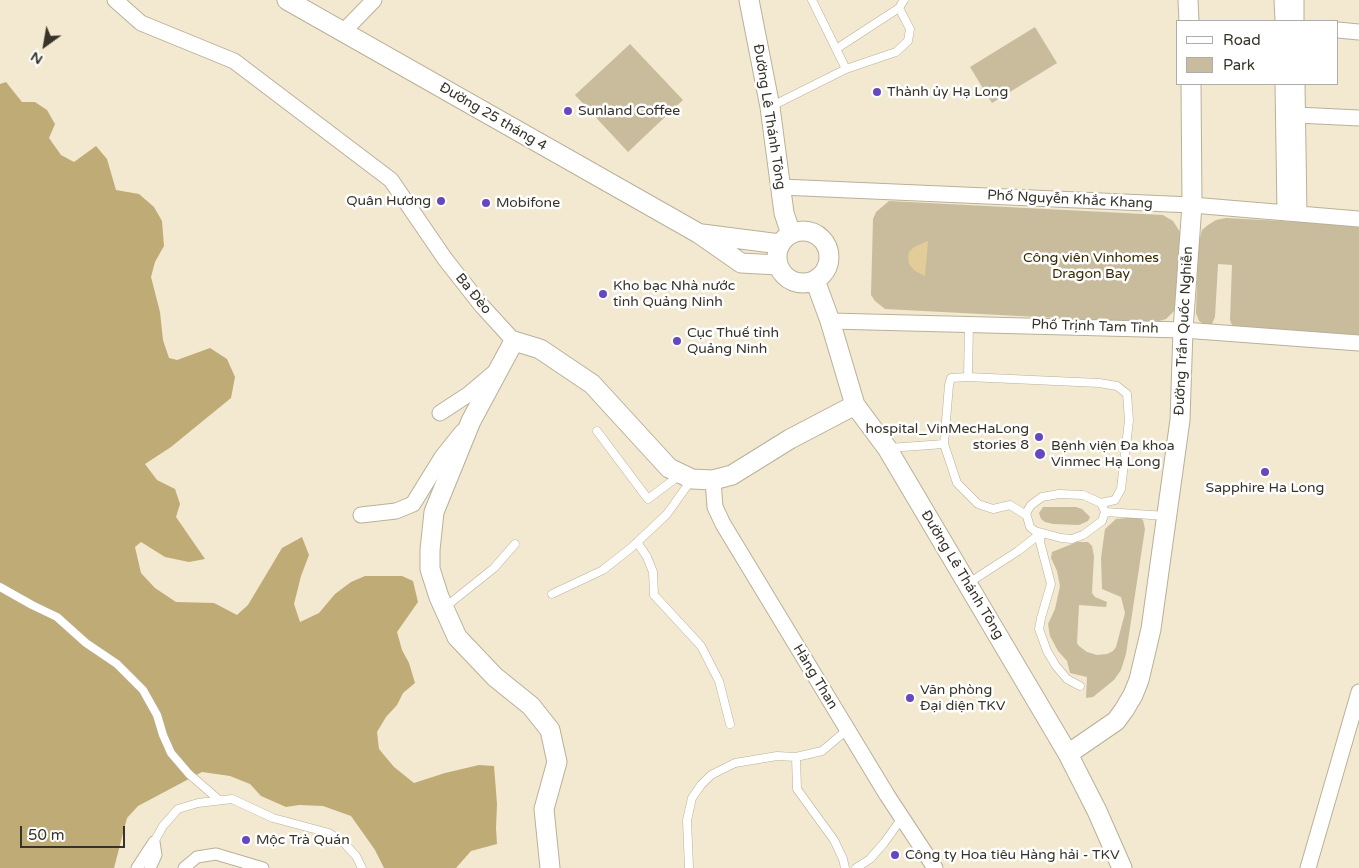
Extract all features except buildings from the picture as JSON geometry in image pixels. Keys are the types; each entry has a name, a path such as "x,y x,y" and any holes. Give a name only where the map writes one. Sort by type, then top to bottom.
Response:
{"street":[{"name":"Ba Đèo","path":"115,0 141,23 234,61 391,180 445,259 482,306 514,341"},
{"name":"Đường 25 tháng 4","path":"287,0 698,233 741,262 778,265"},
{"path":"343,32 374,0"},
{"name":"Đường Lê Thánh Tông","path":"749,0 770,107 786,239"},
{"path":"1188,0 1189,20"},
{"path":"1282,0 1283,20"},
{"path":"1296,0 1296,20"},
{"path":"1339,30 1359,32"},
{"name":"Đường Trần Quốc Nghiễn","path":"1068,754 1116,721 1136,687 1151,629 1180,420 1183,330 1192,205 1191,85"},
{"path":"1283,85 1292,214"},
{"path":"1292,214 1297,85"},
{"path":"1297,114 1359,118"},
{"name":"Phố Nguyễn Khắc Khang","path":"781,187 1192,205 1359,219"},
{"path":"805,231 819,236 827,248 828,263 825,270 814,280 793,281 782,272 778,265 777,258 786,239 805,231"},
{"name":"Đường 25 tháng 4","path":"698,233 786,239"},
{"name":"Đường Lê Thánh Tông","path":"814,280 830,321 855,405 888,448 1068,754 1097,811 1122,868"},
{"name":"Phố Trịnh Tam Tỉnh","path":"830,321 1183,330 1359,343"},
{"path":"550,868 544,809 557,762 550,730 531,706 495,677 458,636 444,608 430,569 434,512 471,421 514,341 540,349 592,384 669,468 687,477 713,480 732,475 790,439 855,405"},
{"path":"440,413 499,370"},
{"path":"361,515 396,511 413,504 442,457 471,421"},
{"name":"Hàng Than","path":"713,480 715,507 723,524 847,730 935,868"},
{"path":"1308,868 1359,692"},
{"path":"137,868 154,842"},
{"path":"150,868 156,855 154,842"},
{"path":"184,868 197,857 216,854 263,868"}],"lane":[{"path":"812,0 846,69"},
{"path":"836,49 899,8 904,0"},
{"path":"770,107 846,69 896,52 908,41 910,29 899,8"},
{"path":"968,377 969,324"},
{"path":"1026,515 1031,504 1042,497 1083,495 1101,503 1115,500 1121,489 1129,420 1127,394 1117,386 1099,382 951,378 944,444 957,483 978,504 993,509 1010,504 1026,515 1030,527 1041,533 1072,539 1083,535 1102,521 1105,512 1101,503"},
{"path":"597,430 648,499 687,477"},
{"path":"888,448 944,444"},
{"path":"552,594 603,570 637,542 667,514 687,477"},
{"path":"1105,512 1167,516"},
{"path":"967,584 1018,551 1041,533"},
{"path":"1041,533 1040,542 1051,584 1041,618 1040,629 1046,651 1056,666 1067,679 1080,686"},
{"path":"637,542 647,557 653,572 654,595 701,646 706,655 719,681 730,724"},
{"path":"444,608 494,568 515,544"},
{"path":"0,587 57,617 86,643 118,664 143,690 157,715 171,753 189,774 219,800"},
{"path":"689,868 687,820 692,798 701,785 718,771 735,763 777,756 796,757 822,751 847,730"},
{"path":"796,757 797,788 834,840 845,868"},
{"path":"154,842 163,826 178,809 198,803 232,799 273,818 329,833 356,856 362,868"},
{"path":"856,868 870,859 902,818"}],"green space":[{"path":"1035,27 1057,63 992,103 970,67"},
{"path":"630,44 683,100 628,152 575,95"},
{"name":"Công viên Vinhomes Dragon Bay","path":"889,201 1163,215 1173,221 1182,235 1175,310 1166,319 1153,323 885,309 871,295 873,219 876,212"},
{"name":"Công viên Vinhomes Dragon Bay","path":"1226,218 1359,225 1359,335 1233,328 1230,320 1232,265 1218,264 1215,317 1212,324 1205,325 1199,321 1196,313 1198,249 1202,230 1216,220"},
{"path":"1043,507 1076,507 1082,509 1090,517 1088,521 1079,525 1053,524 1041,519 1039,513"},
{"path":"1139,517 1143,520 1145,529 1126,654 1121,670 1114,680 1093,697 1086,698 1087,677 1070,673 1067,661 1058,651 1050,636 1048,624 1055,609 1060,586 1057,571 1051,558 1052,552 1077,542 1088,542 1092,546 1094,556 1092,593 1095,597 1107,602 1106,607 1079,605 1077,643 1087,652 1097,655 1107,654 1116,647 1125,613 1121,597 1102,589 1101,558 1105,529 1116,519"}],"shaded area":[{"path":"6,82 22,102 35,102 47,110 55,124 49,138 61,155 74,162 96,146 107,159 116,190 139,194 154,207 162,221 164,246 155,262 151,277 160,312 163,340 169,358 177,360 210,348 227,359 235,377 231,398 171,447 145,464 157,480 175,489 180,504 176,517 205,559 189,562 165,557 141,542 135,547 141,573 155,588 176,602 214,603 237,615 248,605 282,548 302,537 309,555 301,576 294,604 300,622 319,613 335,594 351,582 365,576 402,576 413,581 418,602 397,632 415,683 403,693 397,705 386,717 377,732 379,749 394,767 414,783 479,765 494,766 497,804 497,844 471,851 456,868 384,868 375,850 351,816 323,806 299,805 286,807 261,796 250,784 230,776 202,772 138,806 127,818 114,868 0,868 0,84"},
{"path":"928,241 925,276 915,271 909,264 908,257 909,252 914,247"}],"place":[{"name":"Thành ủy Hạ Long","path":"877,92"},
{"name":"Sunland Coffee","path":"568,111"},
{"name":"Quân Hương","path":"441,201"},
{"name":"Mobifone","path":"486,203"},
{"name":"Kho bạc Nhà nước tỉnh Quảng Ninh","path":"603,294"},
{"name":"Cục Thuế tỉnh Quảng Ninh","path":"677,341"},
{"name":"hospital_VinMecHaLong stories 8","path":"1039,437"},
{"name":"Bệnh viện Đa khoa Vinmec Hạ Long","path":"1040,454"},
{"name":"Sapphire Ha Long","path":"1265,472"},
{"name":"Văn phòng Đại diện TKV","path":"910,698"},
{"name":"Mộc Trà Quán","path":"246,840"},
{"name":"Công ty Hoa tiêu Hàng hải - TKV","path":"895,855"}]}
